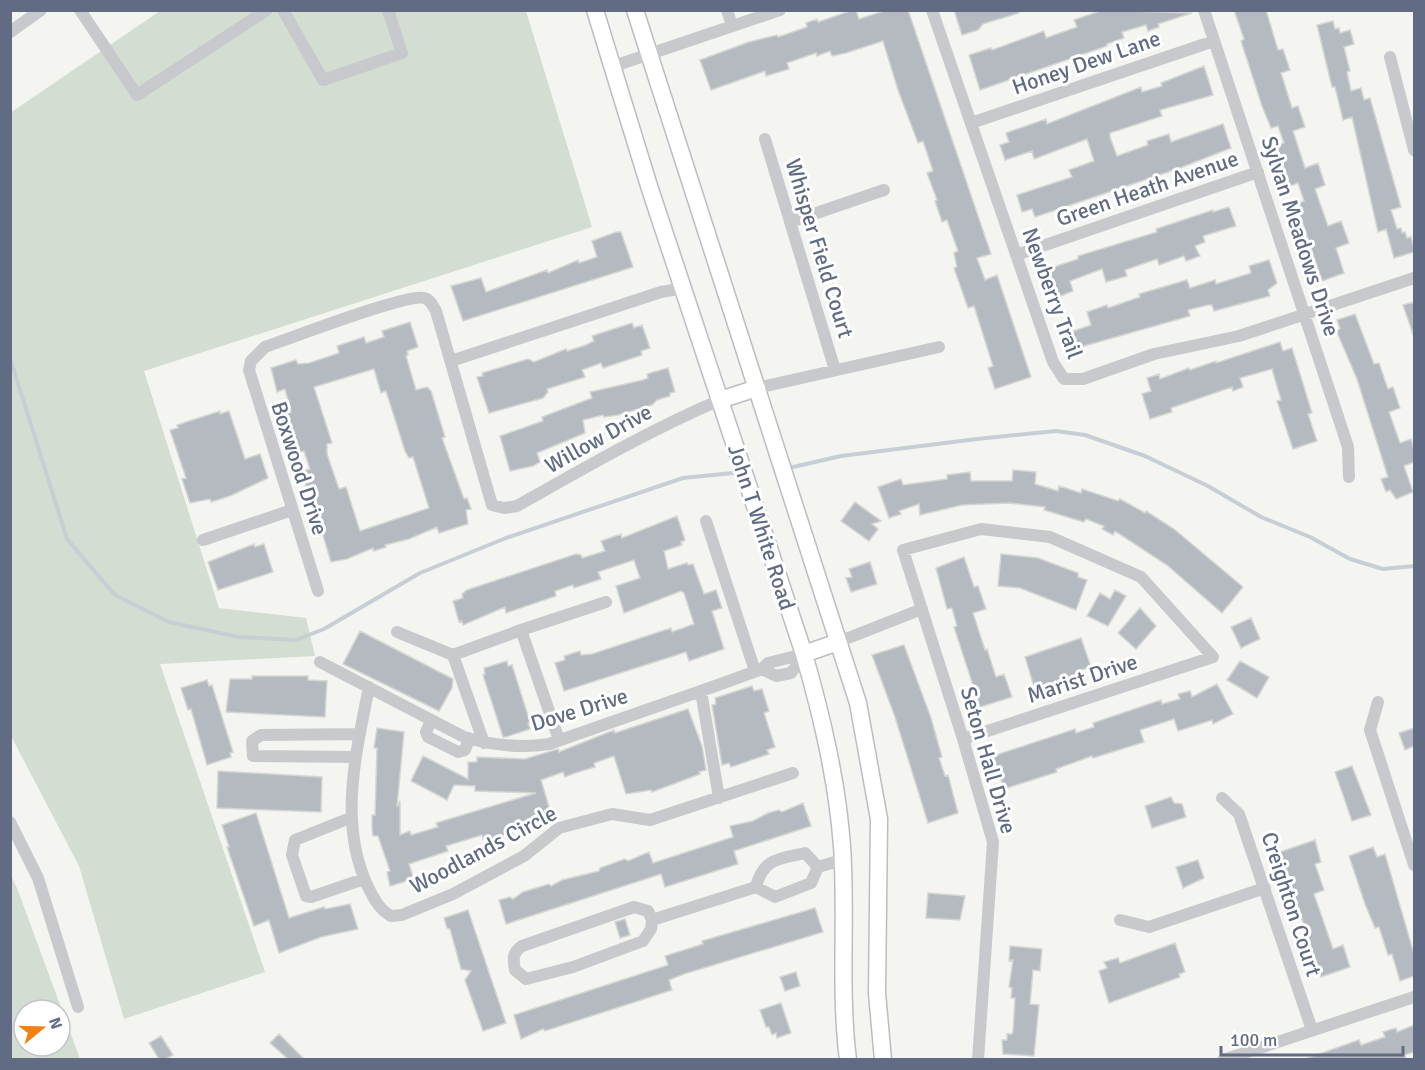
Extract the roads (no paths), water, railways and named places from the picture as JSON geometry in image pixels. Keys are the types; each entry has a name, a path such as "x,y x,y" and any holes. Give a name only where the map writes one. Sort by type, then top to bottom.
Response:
{"main road":[{"name":"John T White Road","path":"595,10 649,186 684,288 824,726 836,789 842,860 843,1023 848,1059"},
{"name":"John T White Road","path":"635,10 858,703 879,819 877,993 883,1059"},
{"path":"720,400 757,388"},
{"path":"801,655 838,642"}],"street":[{"path":"10,32 41,10"},
{"path":"80,10 137,95 267,10"},
{"path":"284,10 323,80 402,53 388,10"},
{"path":"727,10 732,26"},
{"path":"614,66 780,10"},
{"name":"Newberry Trail","path":"932,10 1053,362 1064,379 1083,379 1154,354 1239,336 1306,316 1414,278"},
{"name":"Sylvan Meadows Drive","path":"1204,10 1348,447 1348,477"},
{"name":"Honey Dew Lane","path":"971,123 1214,41"},
{"path":"1390,57 1414,150"},
{"name":"Whisper Field Court","path":"765,139 835,370"},
{"name":"Green Heath Avenue","path":"1016,255 1258,172"},
{"path":"790,222 884,190"},
{"path":"451,361 661,292 684,288"},
{"name":"Boxwood Drive","path":"318,591 249,370 255,357 265,347 394,303 421,297 428,300 436,311 451,361"},
{"path":"757,388 939,347"},
{"name":"Willow Drive","path":"451,361 480,472 492,505 504,508 517,506 617,450 720,400"},
{"path":"203,540 292,510"},
{"path":"706,521 758,670"},
{"name":"Seton Hall Drive","path":"978,1059 993,842 903,550 981,529 1050,537 1142,577 1213,657"},
{"path":"397,632 453,655 606,602"},
{"path":"838,642 922,609"},
{"path":"521,630 559,740"},
{"path":"453,655 484,743"},
{"name":"Dove Drive","path":"320,662 469,739 527,748 559,740 700,691 758,670 768,663 801,655"},
{"name":"Marist Drive","path":"963,739 1213,657"},
{"name":"Woodlands Circle","path":"369,687 355,757 350,818 359,868 375,902 391,916 402,915 453,894 524,856 559,828 612,813 650,820 793,773"},
{"path":"700,691 719,798"},
{"path":"1378,702 1370,730 1414,865"},
{"path":"355,757 253,756 252,741 261,735 360,734"},
{"name":"Creighton Court","path":"1222,798 1239,814 1312,1030"},
{"path":"350,818 295,840 292,855 306,896 311,897 364,879"},
{"path":"10,822 38,878 78,1007"},
{"path":"756,887 760,871 773,861 805,853 818,867"},
{"path":"818,867 842,860"},
{"path":"652,920 756,887 775,897 811,883 818,867"},
{"path":"1120,920 1149,927 1265,888"},
{"path":"634,907 648,911 652,920 651,929 643,941 573,967 526,979 515,970 513,957 515,951 522,946 634,907"},
{"path":"1223,1059 1414,997"}],"waterway":[{"path":"10,358 67,539 115,595 169,622 239,637 296,640 324,629 420,573 506,538 683,478 733,473"},
{"path":"789,468 841,456 977,439 1056,431 1085,435 1145,456 1208,486 1261,517 1310,537 1350,559 1383,569 1414,566"}]}
